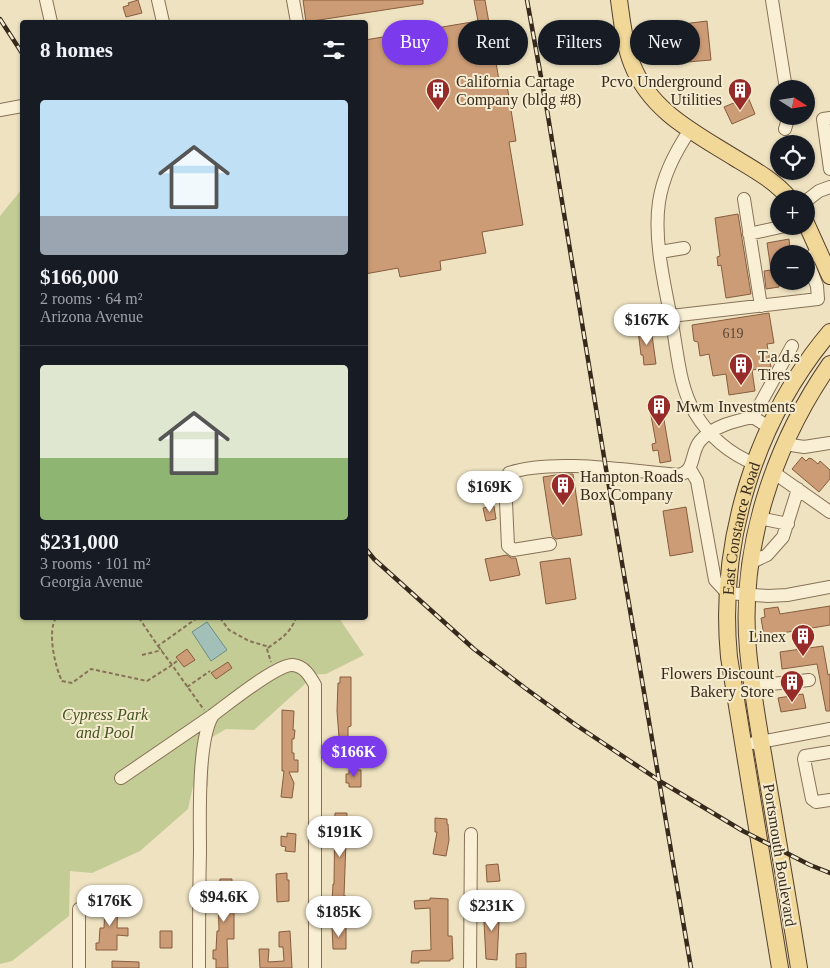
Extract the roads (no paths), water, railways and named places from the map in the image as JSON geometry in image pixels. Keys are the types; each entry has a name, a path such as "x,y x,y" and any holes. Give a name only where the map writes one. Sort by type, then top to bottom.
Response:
{"main road":[{"path":"619,0 627,49 639,80 659,106 672,118 690,130 770,179 781,190"},
{"path":"812,235 830,276"},
{"name":"East Constance Road","path":"743,745 729,657 727,616 733,542 754,464 770,428 802,368 830,332"},
{"name":"East Constance Road","path":"761,742 748,649 750,563 760,518 785,444 801,409 830,364"},
{"name":"Portsmouth Boulevard","path":"761,742 799,968"},
{"name":"Portsmouth Boulevard","path":"743,745 780,968"}],"street":[{"path":"46,0 51,20"},
{"path":"158,0 163,20"},
{"path":"293,0 297,20"},
{"path":"772,0 785,80"},
{"path":"0,110 20,106"},
{"path":"830,118 823,119 830,168"},
{"path":"784,129 786,125"},
{"path":"690,130 671,161 658,204 660,252 683,383 694,412 710,433 738,455 754,464"},
{"path":"815,194 830,186"},
{"path":"744,199 761,306"},
{"path":"750,234 770,229"},
{"path":"660,252 684,248"},
{"path":"671,316 818,299 817,286 806,258 820,253"},
{"path":"753,417 792,346"},
{"path":"550,544 513,550 508,546 505,480 510,474 539,468 564,466 678,475 683,474 690,468 696,447 710,433 728,423 753,417 770,428"},
{"path":"785,444 804,447 830,443"},
{"path":"690,468 697,481 715,580 728,593 787,594 830,587"},
{"path":"774,472 830,512"},
{"path":"750,563 767,555 783,537 798,490"},
{"path":"760,518 788,524"},
{"path":"121,778 277,670 286,666 299,666 304,670 315,685 315,968"},
{"path":"753,686 809,680"},
{"path":"199,968 200,790 205,740 211,716"},
{"path":"743,745 830,729"},
{"path":"830,752 805,756 804,759 812,799 816,802 830,800"},
{"path":"470,834 470,968"},
{"path":"79,909 79,968"}],"water":[{"path":"207,622 227,650 211,661 192,632"}],"railway":[{"path":"527,0 691,968"},
{"path":"0,19 20,50"},
{"path":"368,552 474,649 576,725 663,783 743,831 830,873"}],"place":[{"name":"California Cartage Company (bldg #8)","path":"438,111"},
{"name":"Pcvo Underground Utilities","path":"740,111"},
{"name":"T.a.d.s Tires","path":"741,386"},
{"name":"Mwm Investments","path":"659,427"},
{"name":"Hampton Roads Box Company","path":"563,506"},
{"name":"Linex","path":"803,657"},
{"name":"Flowers Discount Bakery Store","path":"792,703"}],"park label":[{"name":"Cypress Park and Pool","path":"105,723"}]}
